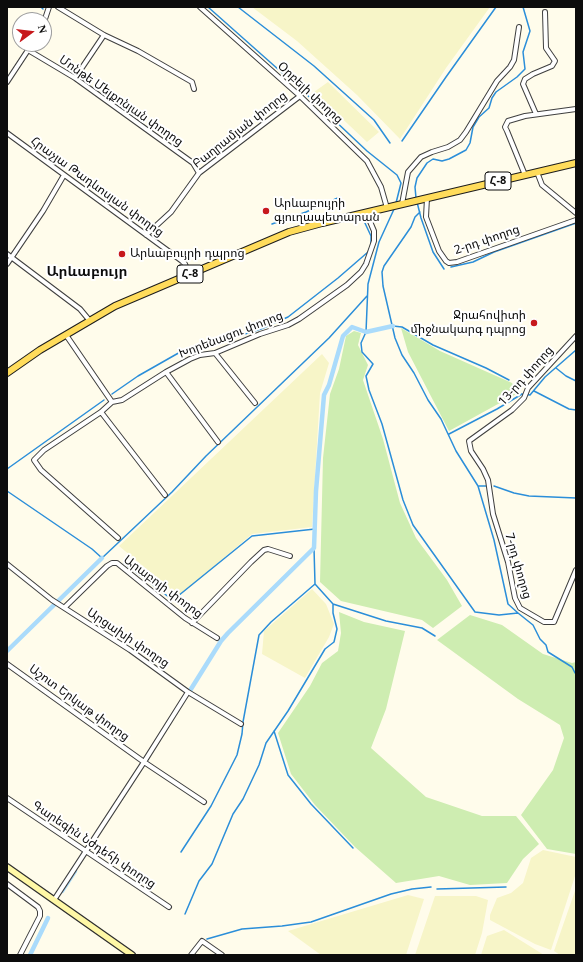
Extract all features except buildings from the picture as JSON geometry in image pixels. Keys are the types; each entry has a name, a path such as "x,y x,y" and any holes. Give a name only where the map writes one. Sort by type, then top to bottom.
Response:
{"main road":[{"name":"Հ-8","path":"8,370 120,304 289,232 366,212 576,163"}],"street":[{"path":"58,7 104,35 138,51 192,82 194,89"},
{"name":"Օրբելի փողոց","path":"200,7 300,96 367,162 381,187 387,208"},
{"path":"536,114 523,84 525,79 552,66 555,61 546,48 545,12"},
{"path":"402,204 408,172 421,157 448,147 460,140 497,81 510,67 514,60 519,27"},
{"path":"75,78 104,35"},
{"path":"7,82 27,52"},
{"name":"Մոնթե Մելքոնյան փողոց","path":"31,52 75,78 193,163 199,173"},
{"name":"Բաղրամյան փողոց","path":"146,235 172,212 199,173 300,96"},
{"path":"525,175 507,131 506,123 508,120 536,114 576,109"},
{"name":"Հրաչյա Թադևոսյան փողոց","path":"7,133 182,261 185,264 189,274"},
{"path":"537,172 542,185 576,212"},
{"path":"7,264 64,175"},
{"name":"2-րդ փողոց","path":"427,198 426,217 440,251 449,263 457,262 576,220"},
{"name":"Խորենացու փողոց","path":"118,538 41,470 34,460 38,454 101,412 112,402 122,400 166,372 200,355 215,353 260,334 288,325 299,319 347,285 358,275 366,264 374,241 374,232 366,212"},
{"path":"7,254 80,309 90,321"},
{"path":"66,335 112,402"},
{"name":"13-րդ փողոց","path":"469,441 512,410 528,388 576,336"},
{"path":"215,353 255,403"},
{"path":"166,372 218,442"},
{"path":"101,412 164,495"},
{"name":"7-րդ փողոց","path":"469,441 471,451 483,469 488,480 493,514 508,562 515,598 520,608 544,622 554,622 576,570"},
{"path":"192,623 264,550 268,549 290,556"},
{"name":"Արաբոյի փողոց","path":"65,607 107,566 112,563 117,564 192,623 216,638"},
{"name":"Արցախի փողոց","path":"7,564 52,600 130,650 188,692 242,724"},
{"name":"Աշոտ Երկաթ փողոց","path":"7,664 144,762"},
{"path":"54,900 188,692"},
{"path":"144,762 204,802"},
{"name":"Գարեգին Նժդեհի փողոց","path":"7,798 85,852 169,907"},
{"path":"7,868 132,955"},
{"path":"7,884 38,907 40,911 40,916 20,955"},
{"path":"191,955 202,941 222,955"}],"shaded area":[{"path":"252,7 490,7 446,68 400,139 357,95 297,41"},
{"path":"328,82 379,132 367,142 314,92"},
{"path":"322,354 329,363 320,393 312,527 252,534 179,596 119,546"},
{"path":"312,589 326,604 334,624 329,637 305,678 262,654 264,631"},
{"path":"543,850 576,857 576,873 551,950 535,944 490,920 490,915 497,898 511,893 523,883 531,858"},
{"path":"576,888 576,955 560,955 554,951"},
{"path":"408,895 424,899 406,955 321,955 288,931"},
{"path":"435,896 476,896 488,900 482,933 475,955 415,955"},
{"path":"504,930 544,955 481,955 487,936"}],"green space":[{"path":"401,328 440,351 512,383 518,393 449,431 408,352"},
{"path":"354,331 361,333 358,345 368,365 363,380 383,439 400,503 416,538 447,580 462,606 433,628 422,620 341,601 320,582 323,458 330,394 339,369 346,336"},
{"path":"339,612 364,622 405,631 386,709 371,748 426,797 482,816 516,816 539,844 523,859 507,883 470,885 439,876 396,883 355,847 315,805 291,774 278,733 310,686 322,663 338,651 341,633"},
{"path":"470,615 502,625 543,654 572,663 576,662 576,854 547,849 521,815 553,770 564,738 560,725 518,699 437,640"}],"waterway":[{"path":"208,7 315,102 367,151 397,175 401,183 396,203"},
{"path":"238,7 314,66 374,120 390,143"},
{"path":"402,141 496,7"},
{"path":"416,198 415,187 417,178 427,163 433,159 442,161 449,159 466,150 470,143 473,127 479,117 489,108 492,98 496,92 517,77 525,69 523,52 530,31 523,7"},
{"path":"272,224 306,212 340,197"},
{"path":"417,202 433,252 444,269"},
{"path":"395,207 379,242 368,284 366,332 361,343 362,352 373,364 366,376 369,390 382,424 403,500 413,525 475,612 499,615 518,613"},
{"path":"420,212 415,217 411,227 384,266 382,272 383,286 395,338 402,355 414,373 428,400 441,419 456,451 478,486 494,540 508,604 533,625 540,639 546,645 548,652 572,667 575,673"},
{"path":"112,394 138,376 182,351 261,329 288,317 338,278 368,252 371,245 371,236 364,221"},
{"path":"451,267 473,262 494,252 576,223"},
{"path":"7,491 92,549 102,558 172,492 206,456 329,338 367,296"},
{"path":"393,326 402,327 433,345 486,368 509,380"},
{"path":"191,689 221,641 314,548 316,491 324,395 329,385 343,336 352,327 366,332 393,326"},
{"path":"449,434 522,394 530,395 545,377 576,350"},
{"path":"556,368 566,376 576,381"},
{"path":"534,391 569,409 576,410"},
{"path":"7,469 104,400"},
{"path":"479,486 487,486"},
{"path":"494,486 514,493 529,496 576,498"},
{"path":"124,563 170,598 178,596 252,536 315,529"},
{"path":"181,852 211,806 237,755 259,635 271,622 315,584 314,548"},
{"path":"7,651 102,558"},
{"path":"185,914 199,881 212,864 233,814 243,799 259,765 266,743 288,711 325,649 334,642 337,629 333,613 333,604 315,584"},
{"path":"333,604 386,621 422,628 435,636"},
{"path":"274,731 288,775 311,804 353,848"},
{"path":"62,891 75,871"},
{"path":"207,939 242,929 311,922 391,894 412,889 431,887"},
{"path":"437,889 506,887"},
{"path":"30,955 48,918"}],"place":[{"name":"Արևաբույրի գյուղապետարան","path":"266,211"},
{"name":"Արևաբույրի դպրոց","path":"122,254"},
{"name":"Ջրահովիտի միջնակարգ դպրոց","path":"534,323"}],"district":[{"name":"Արևաբույր","path":"87,272"}]}
